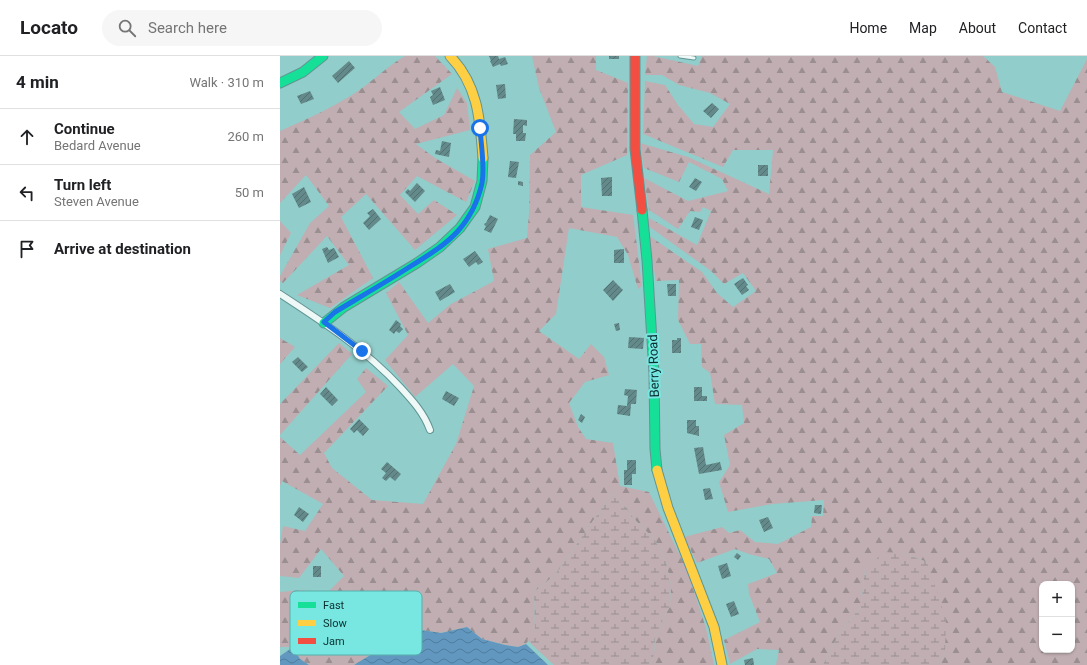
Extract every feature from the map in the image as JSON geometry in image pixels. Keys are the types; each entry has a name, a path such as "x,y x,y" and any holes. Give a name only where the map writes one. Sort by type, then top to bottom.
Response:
{"street":[{"path":"280,83 300,74 323,56"},
{"path":"324,322 335,312 405,270 444,244 458,232 468,218 477,200 482,183 483,165 478,109 473,88 468,76 450,56"},
{"name":"Berry Road","path":"635,56 635,149 647,260 650,305 654,373 656,468 668,508 714,628 722,665"},
{"path":"280,294 324,322 362,351 412,399 426,419 430,430"}],"lane":[{"path":"680,56 694,58"}],"green space":[{"path":"405,56 435,56 452,74 399,112 415,129 444,115 457,88 467,103 470,130 416,144 435,158 475,181 466,202 417,176 400,195 418,214 434,200 457,215 415,250 366,194 341,217 373,278 330,308 297,295 349,265 327,236 283,283 280,281 280,276 310,223 329,206 306,175 280,203 280,131 335,105 352,95"},
{"path":"532,56 596,56 596,70 628,83 627,155 581,175 581,207 633,215 642,286 638,289 628,255 617,237 569,228 556,314 539,331 579,359 591,344 604,357 609,375 585,382 569,403 578,427 586,439 613,443 620,486 649,492 687,570 706,628 714,665 649,665 654,655 655,636 670,605 671,585 666,562 655,540 636,521 613,492 556,574 534,592 535,630 526,644 518,647 482,639 467,627 441,633 422,630 422,591 329,591 344,576 321,549 299,578 280,576 280,544 283,526 305,531 323,504 282,481 280,486 280,437 300,455 366,392 357,379 366,368 388,386 324,453 332,468 372,500 423,504 456,444 474,386 453,364 415,397 385,360 408,335 386,293 399,282 428,323 451,304 494,281 488,249 527,238 530,155 556,132 539,88"},
{"path":"647,56 698,66 702,56 983,56 995,67 1002,92 1060,111 1087,59 1087,665 939,665 945,653 927,562 903,553 865,569 861,607 840,631 823,665 776,665 779,650 757,649 730,664 724,640 760,622 749,594 748,584 777,573 769,559 735,549 697,563 684,537 722,527 729,533 740,530 755,542 778,544 811,527 812,516 823,516 824,500 772,504 728,512 719,482 730,465 724,435 744,423 742,405 715,404 710,373 702,367 701,344 690,344 678,320 679,280 656,281 648,235 702,272 717,293 733,307 756,291 743,273 724,284 711,271 647,225 649,218 697,245 711,211 703,207 700,212 690,211 678,229 649,210 644,178 688,201 728,191 722,179 689,162 679,182 644,168 640,143 688,157 769,194 773,150 733,150 723,167 643,134 645,81 665,85 678,105 694,124 713,127 730,104 710,93 679,85 662,75 645,75"},
{"path":"280,221 291,233 280,255"},
{"path":"280,338 295,347 280,364"},
{"path":"339,343 352,354 280,435 280,404"},
{"path":"613,492 636,521 655,540 666,562 671,585 670,605 655,636 654,655 649,665 554,665 527,640 535,630 534,592 556,574"},
{"path":"884,552 903,553 927,562 946,619 945,653 939,665 823,665 840,631 861,607 865,569"},
{"path":"290,591 290,647 280,647 280,592"},
{"path":"298,655 370,655 354,665 309,665 300,659"}],"water":[{"path":"467,627 482,639 518,647 526,644 548,665 354,665 370,655 422,655 422,630 441,633"},
{"path":"290,649 290,655 298,655 300,659 309,665 280,665 280,656"}],"building":[{"path":"489,56 498,56 499,59 505,57 508,64 501,66 500,64 493,67"},
{"path":"609,56 619,56 619,59 609,59"},
{"path":"349,61 355,68 338,83 332,76"},
{"path":"505,84 506,98 498,99 496,85"},
{"path":"440,87 445,100 433,105 430,97 433,95 431,91"},
{"path":"310,91 314,99 301,104 297,96"},
{"path":"712,103 719,109 711,118 703,111"},
{"path":"514,119 527,120 527,126 523,125 523,133 526,133 525,141 516,141 516,134 513,134"},
{"path":"442,141 451,143 449,157 435,154 436,150 440,151"},
{"path":"510,161 519,162 516,178 508,177"},
{"path":"758,165 768,165 768,176 758,176"},
{"path":"612,177 612,196 602,196 601,178"},
{"path":"695,178 702,182 696,191 689,187"},
{"path":"518,181 523,182 523,186 518,185"},
{"path":"417,183 425,191 415,202 405,192 408,189 410,191"},
{"path":"304,187 311,202 299,208 292,194"},
{"path":"373,209 381,219 369,230 363,223 370,216 367,213"},
{"path":"490,215 498,219 491,233 484,230 486,226 484,225"},
{"path":"695,217 703,220 699,230 691,227"},
{"path":"327,247 329,250 334,248 339,257 328,263 322,249"},
{"path":"624,249 624,263 614,263 614,250"},
{"path":"475,251 483,262 478,265 476,262 469,267 463,259"},
{"path":"743,278 748,285 746,286 749,290 742,295 734,284"},
{"path":"613,280 623,290 613,301 603,290"},
{"path":"450,284 455,292 440,301 435,292"},
{"path":"667,284 676,284 676,296 668,296"},
{"path":"396,320 401,324 400,326 403,329 399,333 396,331 394,334 389,330"},
{"path":"619,323 620,330 616,331 614,324"},
{"path":"629,337 644,338 643,349 628,348"},
{"path":"677,338 681,338 681,353 672,353 672,340 677,340"},
{"path":"298,357 308,367 302,372 292,362"},
{"path":"326,387 338,400 332,406 320,394"},
{"path":"694,387 702,387 702,396 707,396 707,401 694,401"},
{"path":"625,389 637,390 636,404 631,404 630,416 617,414 618,405 627,406 628,396 624,395"},
{"path":"446,391 459,398 454,406 442,399"},
{"path":"581,414 585,417 582,423 578,420"},
{"path":"359,419 369,429 363,436 357,430 354,433 350,429"},
{"path":"687,420 696,420 696,426 699,426 699,436 687,433"},
{"path":"703,447 706,465 720,462 722,470 699,474 694,448"},
{"path":"627,460 636,460 636,474 632,474 632,485 624,485 624,470 627,470"},
{"path":"387,462 401,474 395,481 390,477 386,481 382,478 386,473 381,469"},
{"path":"710,488 713,499 705,500 703,489"},
{"path":"815,505 822,505 821,514 814,513"},
{"path":"299,507 309,514 303,522 294,515"},
{"path":"768,517 773,528 764,532 759,520"},
{"path":"737,553 741,556 738,560 734,557"},
{"path":"727,563 731,576 722,579 718,566"},
{"path":"313,566 321,566 321,577 313,577"},
{"path":"734,601 739,614 731,617 726,604"},
{"path":"753,658 754,665 745,665 744,660"}],"traffic: fast":[{"path":"280,83 303,72 323,56"},
{"path":"324,323 344,307 417,263 440,247 460,228 475,207 482,181 483,158"},
{"path":"642,210 647,260 654,373 655,449 657,470"}],"traffic: slow":[{"path":"450,56 467,79 476,103 481,130 483,158"},
{"path":"657,470 668,508 714,627 722,665"}],"traffic: jam":[{"path":"635,56 635,149 642,210"}],"route":[{"path":"362,351 324,322 335,312 422,259 444,244 458,232 468,218 477,200 482,183 483,165 480,128"}]}
